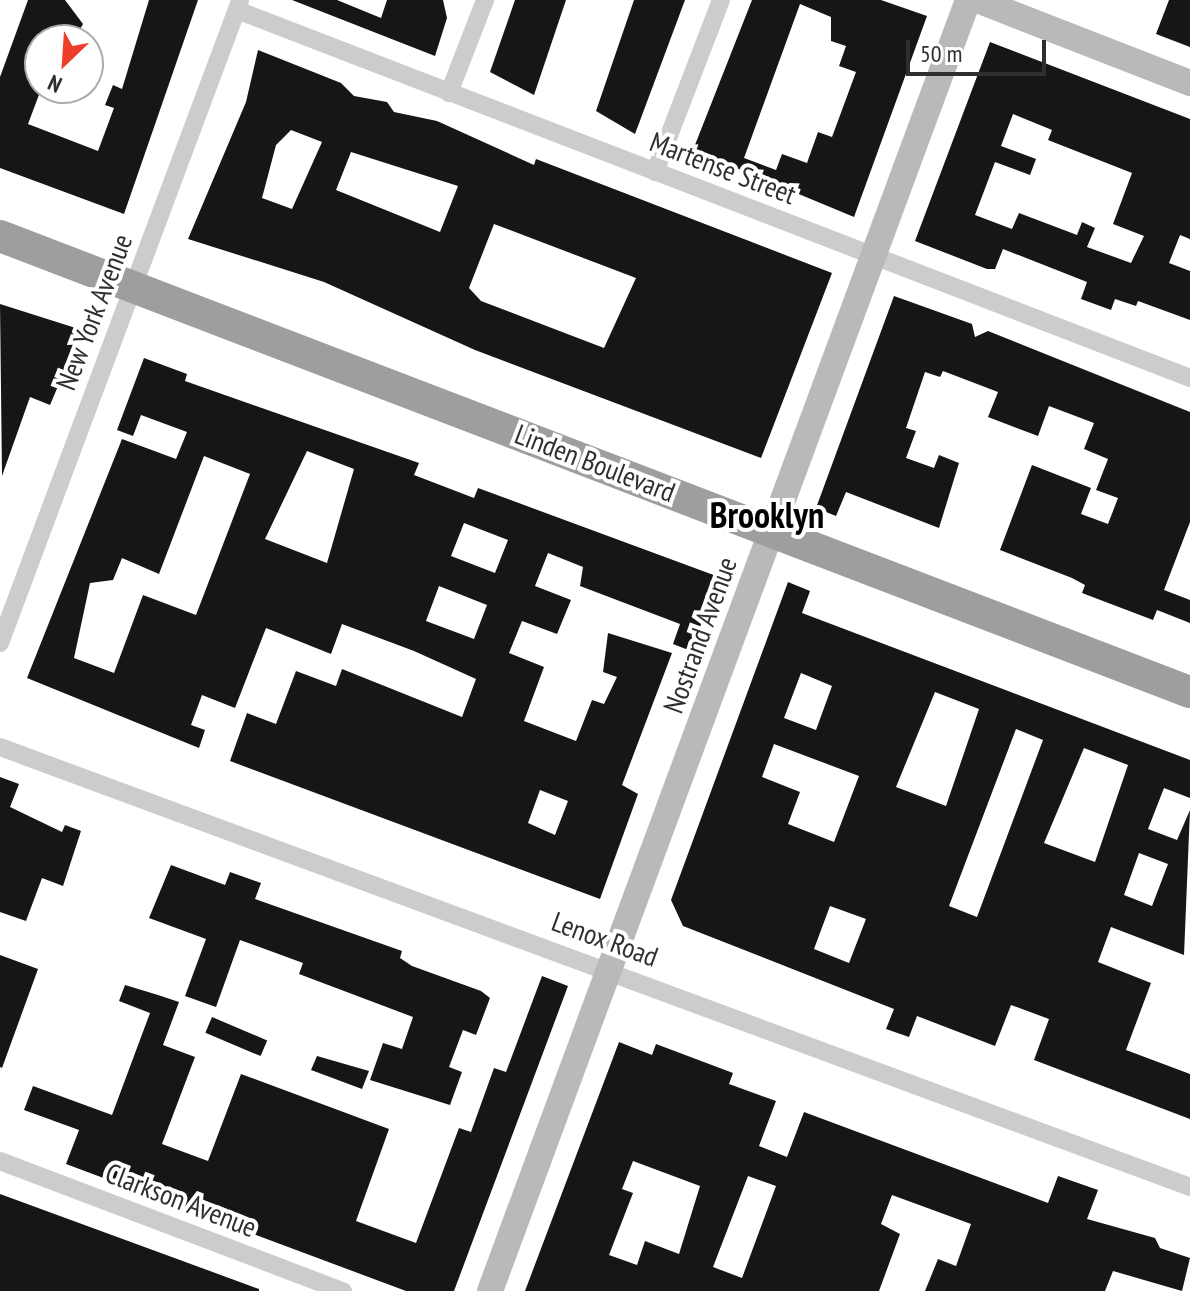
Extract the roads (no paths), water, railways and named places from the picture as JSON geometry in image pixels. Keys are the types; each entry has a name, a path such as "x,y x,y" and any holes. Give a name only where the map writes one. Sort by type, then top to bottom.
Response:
{"highway":[{"name":"Linden Boulevard","path":"0,236 1190,692"}],"main road":[{"name":"Nostrand Avenue","path":"490,1291 968,0"},
{"path":"977,0 1190,83"}],"street":[{"path":"449,93 485,0"},
{"path":"655,172 721,0"},
{"name":"Martense Street","path":"238,5 449,93 1190,378"},
{"name":"New York Avenue","path":"0,643 238,5"},
{"name":"Lenox Road","path":"0,747 1190,1187"},
{"name":"Clarkson Avenue","path":"0,1161 343,1291"}],"district":[{"name":"Brooklyn","path":"767,515"}]}
